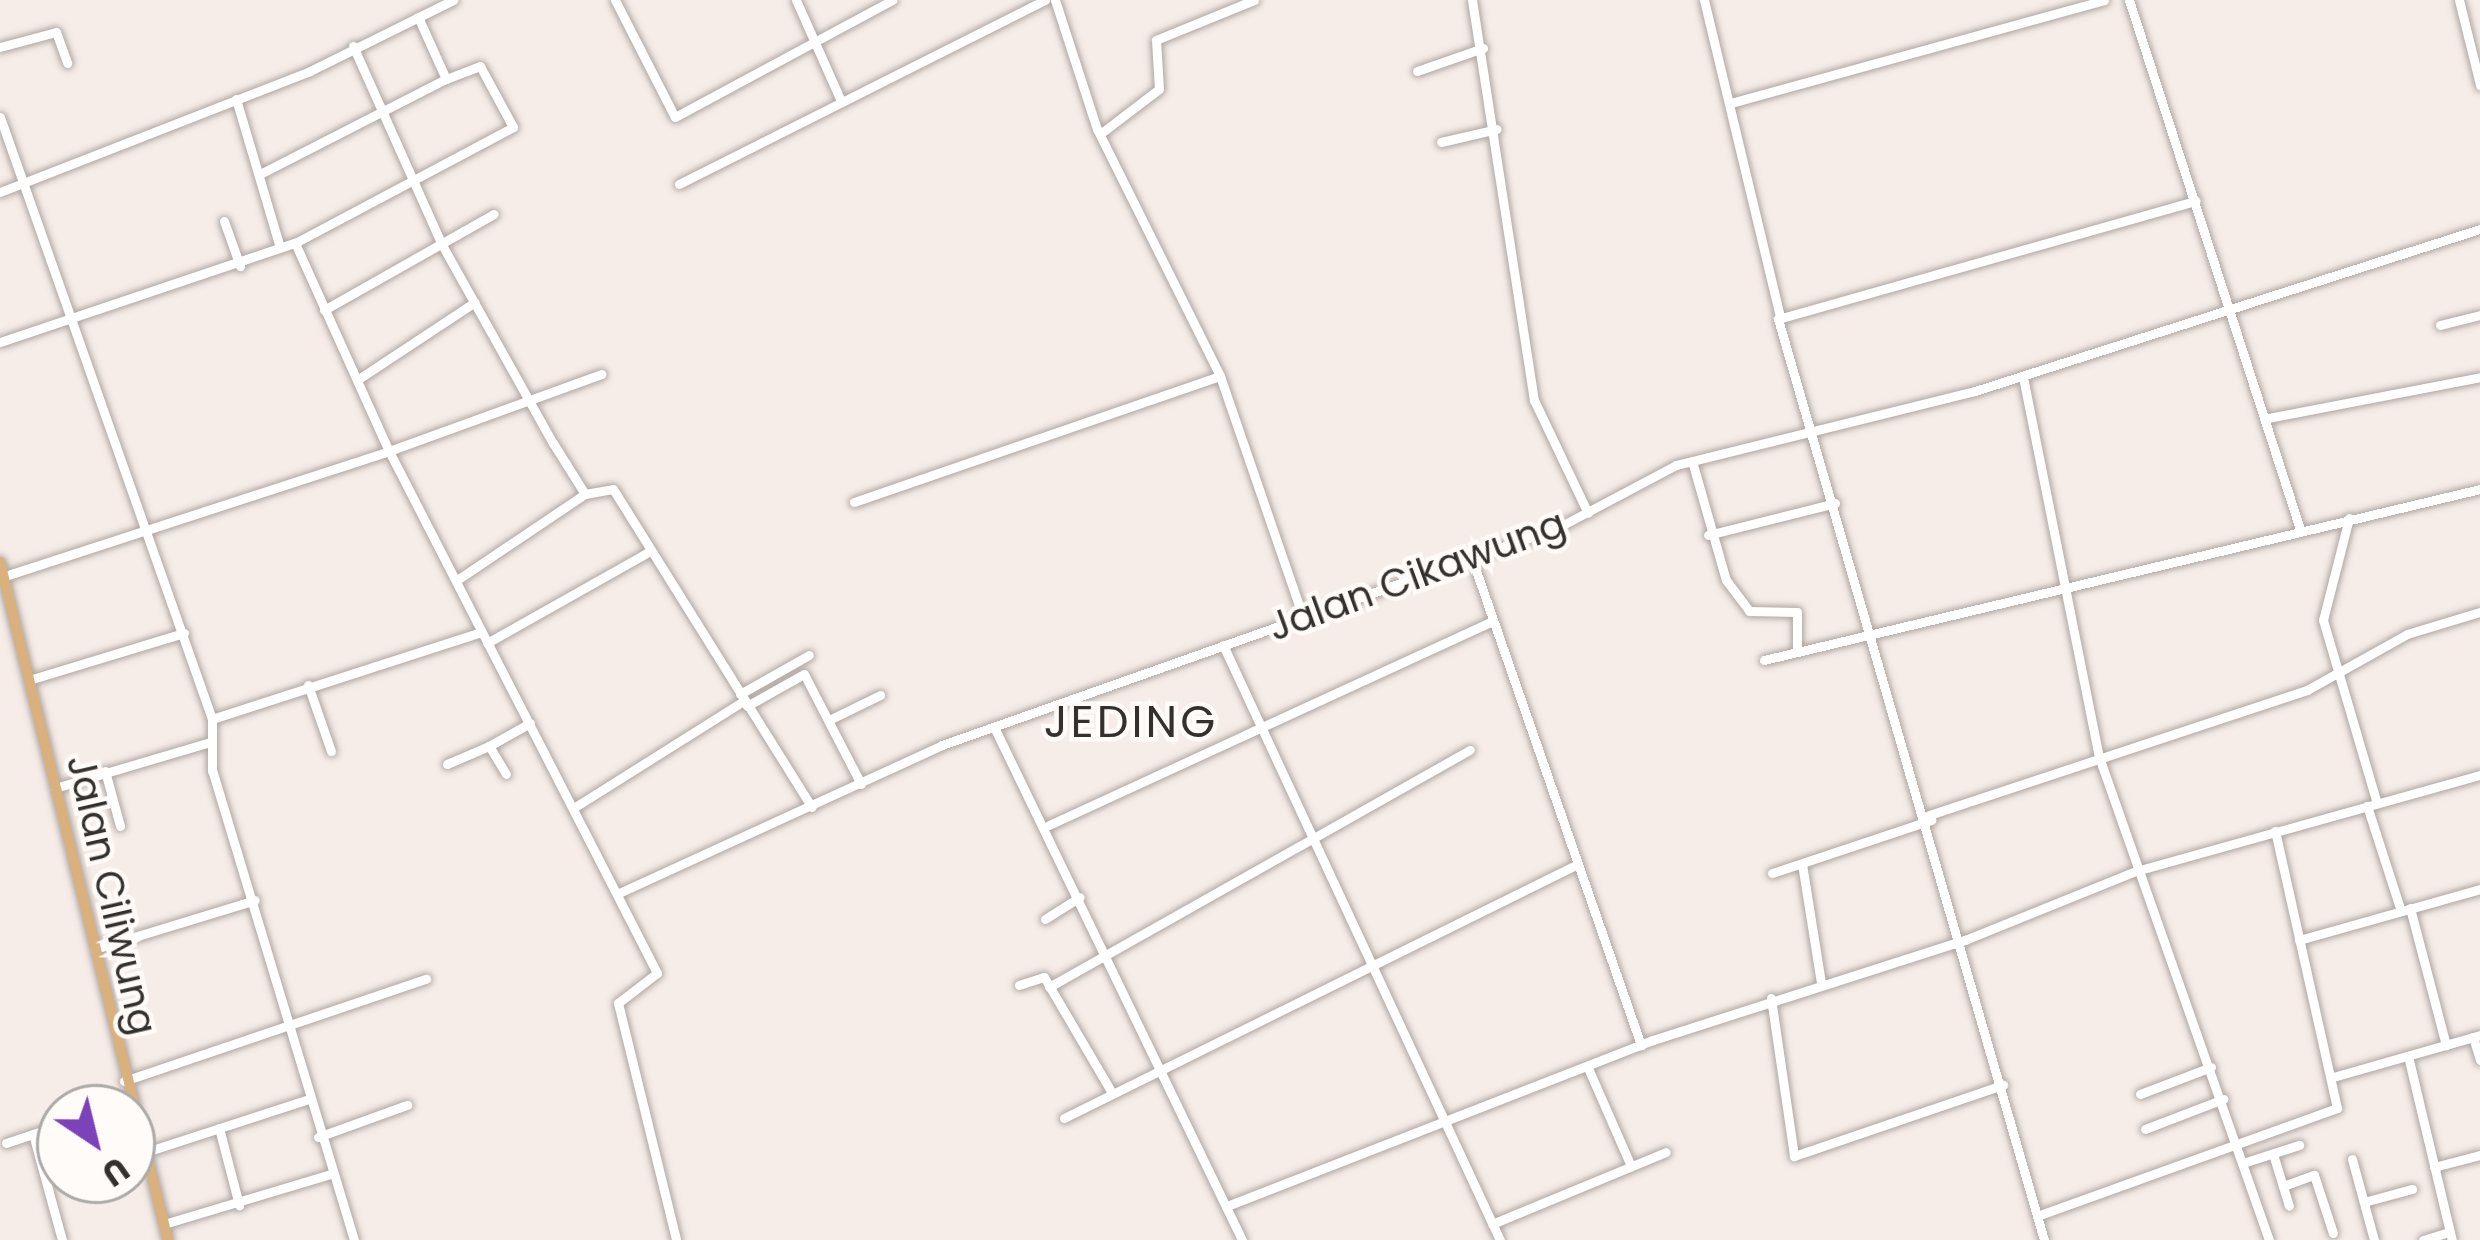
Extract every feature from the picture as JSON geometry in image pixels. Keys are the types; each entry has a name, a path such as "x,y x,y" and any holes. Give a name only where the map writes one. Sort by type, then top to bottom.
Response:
{"main road":[{"name":"Jalan Ciliwung","path":"0,562 124,1082"},
{"name":"Jalan Ciliwung","path":"156,1198 168,1240"}],"street":[{"path":"0,192 236,99 453,0"},
{"path":"796,0 841,101"},
{"path":"620,2 672,117 892,0"},
{"path":"679,184 1045,0"},
{"path":"1054,0 1100,134 1220,376 1303,616"},
{"path":"1100,134 1159,88 1156,40 1254,0"},
{"path":"1472,0 1497,129 1534,400 1588,513"},
{"path":"1704,0 1810,435 1930,817 2043,1238 2027,1240"},
{"path":"1731,103 2104,0"},
{"path":"2129,0 2268,418 2300,530"},
{"path":"2459,0 2475,45 2480,85"},
{"path":"418,17 446,79"},
{"path":"0,47 56,32 67,63"},
{"path":"353,46 441,243 586,494"},
{"path":"1417,71 1483,48"},
{"path":"0,342 66,314 240,266 295,243 513,127 480,66 260,174"},
{"path":"236,99 280,248"},
{"path":"0,117 19,185 212,719 210,742 306,1100 354,1240"},
{"path":"1441,142 1497,129"},
{"path":"1780,316 2196,200"},
{"path":"324,310 494,214"},
{"path":"224,221 240,266"},
{"name":"Jalan Cikawung","path":"619,893 995,729 1472,559 1588,513 1692,461 1810,435 2023,377 2480,229"},
{"path":"295,243 389,451 657,973 618,1003 676,1240"},
{"path":"356,380 475,302"},
{"path":"2440,325 2480,316"},
{"path":"2,577 530,404 602,374"},
{"path":"854,502 1220,376"},
{"path":"2023,377 2099,757 2136,871 2241,1144 2270,1240"},
{"path":"2268,418 2480,377"},
{"path":"1692,461 1708,536 1744,608 1797,612 1797,652"},
{"path":"457,580 586,494 613,489 812,807"},
{"path":"1765,660 2480,489"},
{"path":"1708,536 1835,503"},
{"path":"2350,518 2324,612 2372,805 2446,1046"},
{"path":"488,644 650,551"},
{"path":"1472,559 1641,1045"},
{"path":"1772,873 2099,757 2307,690 2336,668 2480,612"},
{"path":"1049,825 1492,621"},
{"path":"212,719 308,686 440,653 481,632"},
{"path":"29,680 184,633"},
{"path":"1222,645 1500,1240"},
{"path":"575,807 809,655"},
{"path":"743,700 803,674 861,784"},
{"path":"308,686 331,751"},
{"path":"830,720 880,695"},
{"path":"447,764 530,724"},
{"path":"995,729 1049,825 1242,1240"},
{"path":"55,788 210,742"},
{"path":"489,746 506,774"},
{"path":"1049,987 1470,750"},
{"path":"105,772 120,826"},
{"path":"1227,1206 1446,1130 1641,1045 1771,998 1965,940 2136,871 2480,775"},
{"path":"2037,1216 2336,1110 2333,1076 2275,831"},
{"path":"1802,864 1821,983"},
{"path":"1064,1118 1164,1066 1374,971 1576,865"},
{"path":"2299,940 2480,889"},
{"path":"1045,919 1080,897"},
{"path":"95,949 255,900"},
{"path":"1019,985 1040,976 1112,1093"},
{"path":"124,1082 426,979"},
{"path":"1771,998 1794,1156 2003,1085"},
{"path":"2333,1076 2477,1036 2480,1060"},
{"path":"2408,1057 2451,1236 2423,1240"},
{"path":"2140,1094 2210,1066"},
{"path":"1588,1068 1631,1166"},
{"path":"2145,1129 2223,1099"},
{"path":"156,1145 306,1100"},
{"path":"318,1136 407,1105"},
{"path":"219,1128 239,1205"},
{"path":"6,1143 36,1133"},
{"path":"33,1134 36,1144"},
{"path":"2246,1162 2299,1145"},
{"path":"1492,1224 1666,1152"},
{"path":"2273,1154 2290,1206"},
{"path":"2434,1167 2480,1155"},
{"path":"2352,1159 2374,1240"},
{"path":"164,1223 239,1205 331,1174"},
{"path":"2283,1186 2314,1175 2333,1233"},
{"path":"2364,1202 2412,1189"},
{"path":"53,1204 62,1240"}],"district":[{"name":"JEDING","path":"1131,722"}]}
